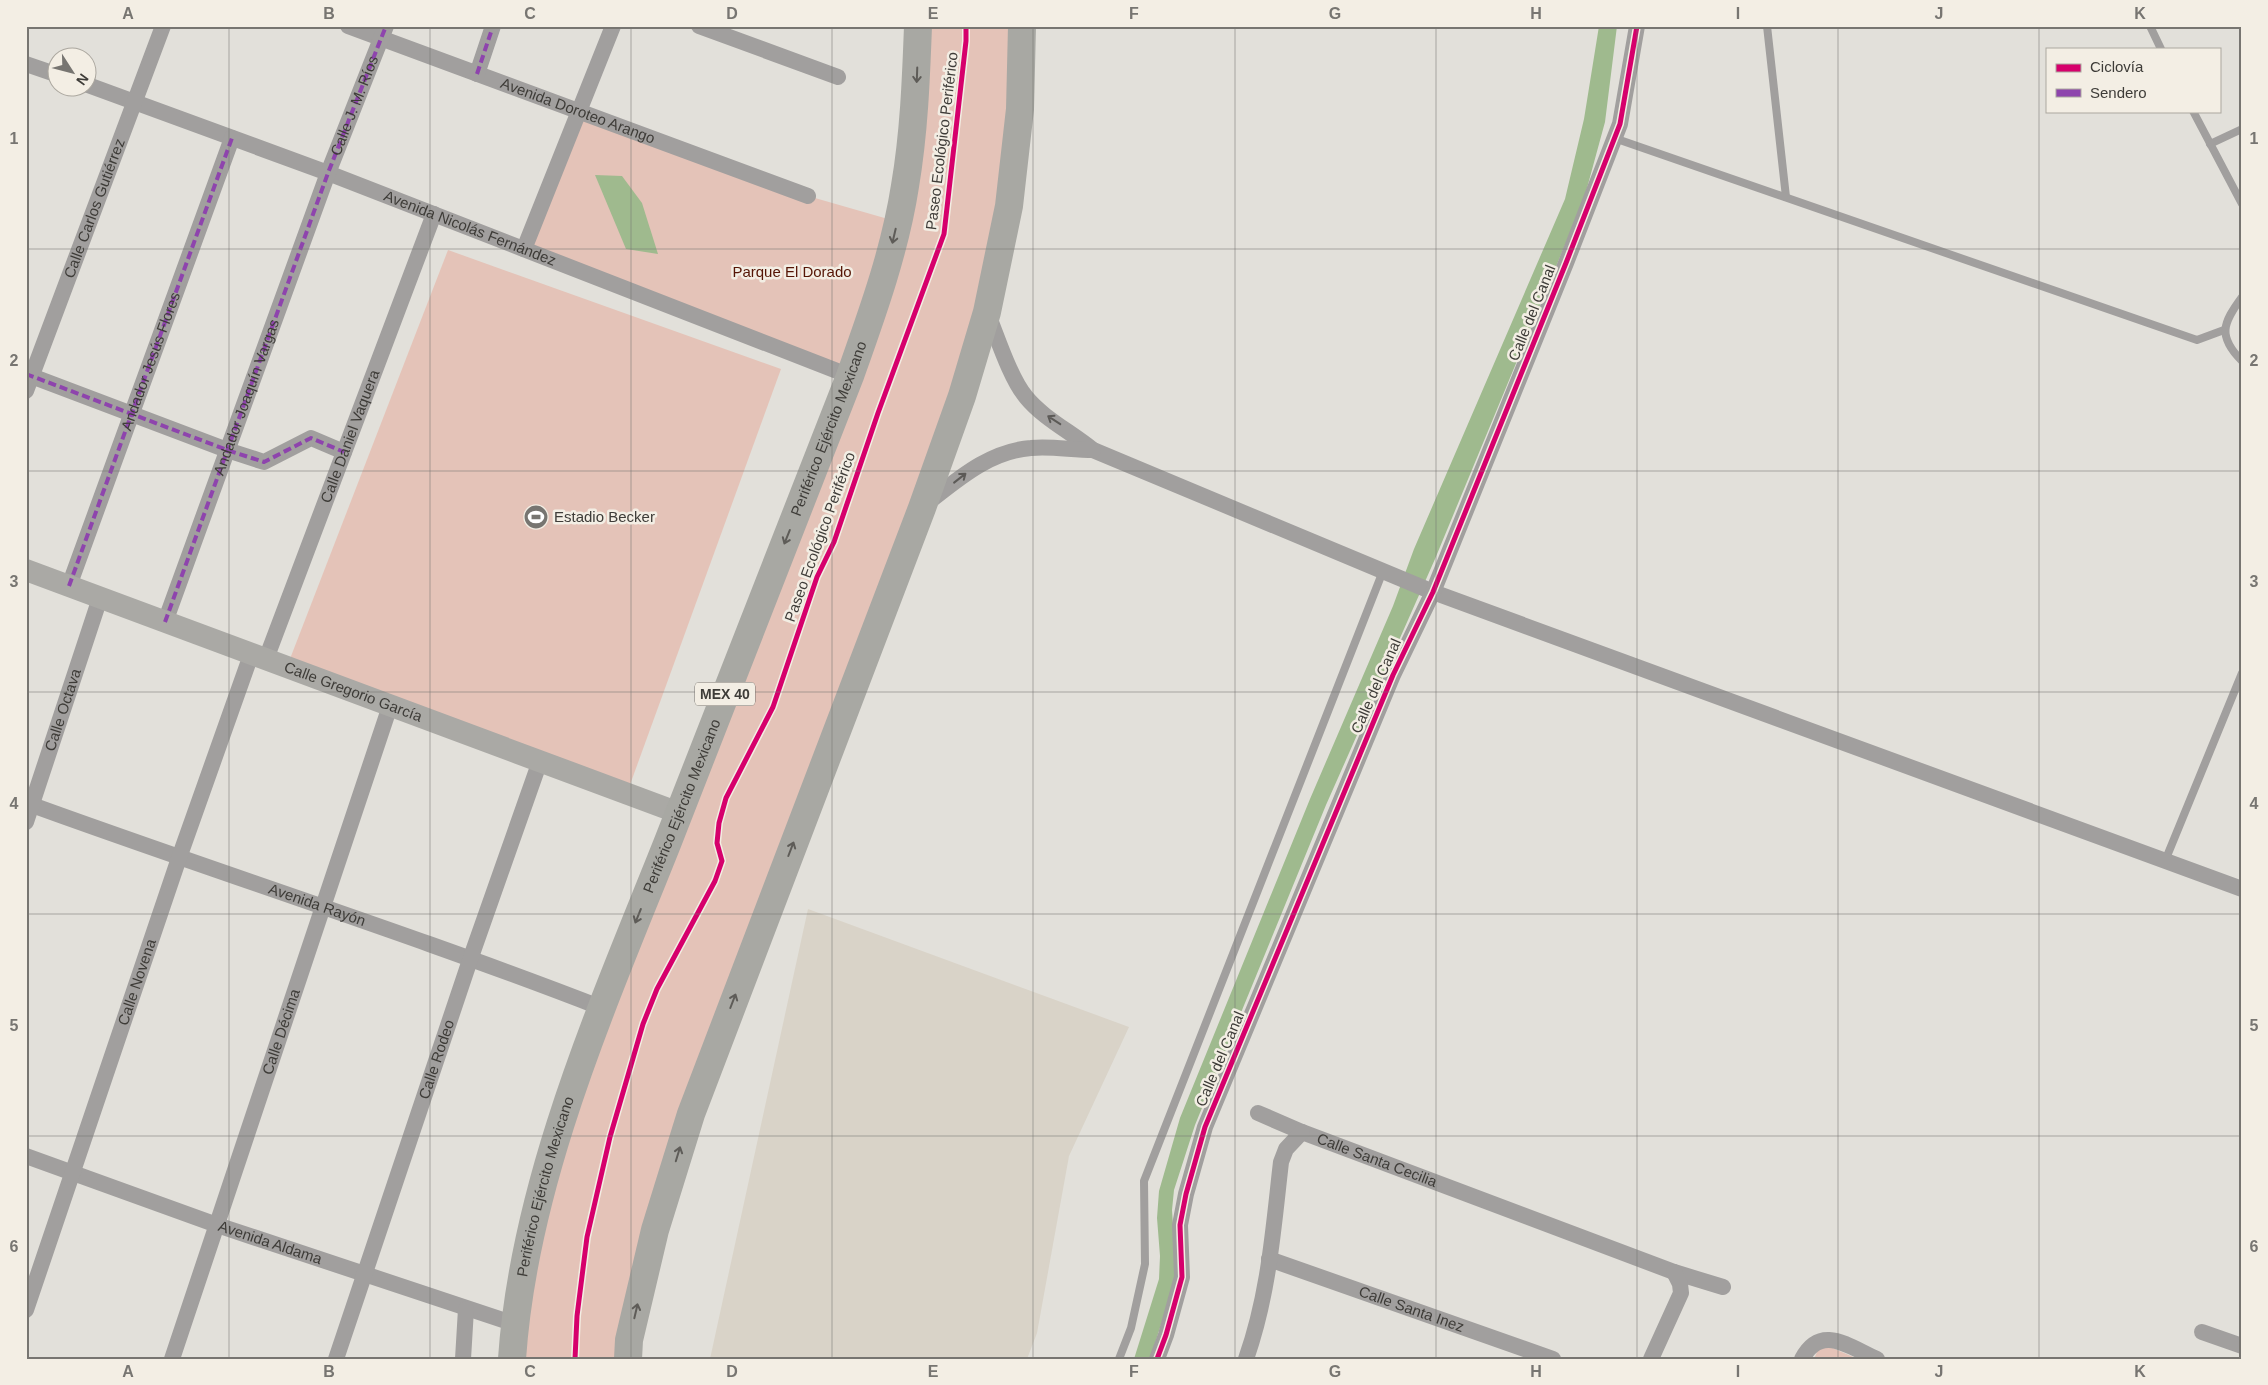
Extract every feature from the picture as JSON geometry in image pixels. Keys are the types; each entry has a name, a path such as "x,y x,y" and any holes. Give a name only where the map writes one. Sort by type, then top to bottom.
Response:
{"highway":[{"name":"Periférico Ejército Mexicano","path":"512,1359 515,1324 537,1208 573,1086 850,376 886,271 905,187 916,101 918,26"},
{"path":"628,1359 629,1340 655,1230 691,1114 922,508 962,396 987,312 1009,206 1020,109 1022,26"}],"street":[{"name":"Calle Carlos Gutiérrez","path":"28,380 163,26"},
{"name":"Avenida Doroteo Arango","path":"348,26 384,32 477,74 580,110 808,196"},
{"path":"477,74 494,26"},
{"path":"524,249 612,26"},
{"path":"699,26 838,77"},
{"name":"Calle del Canal","path":"1157,1359 1182,1277 1180,1225 1205,1127 1393,675 1433,592 1620,124 1637,26"},
{"name":"Calle J. M. Ríos","path":"328,173 384,32"},
{"path":"26,64 48,72"},
{"name":"Avenida Nicolás Fernández","path":"98,88 328,173 719,327 850,376"},
{"name":"Andador Jesús Flores","path":"69,586 232,138"},
{"name":"Andador Joaquín Vargas","path":"165,622 328,173"},
{"name":"Calle Daniel Vaquera","path":"258,657 344,452 434,214"},
{"path":"987,312 1007,361 1025,397 1045,415 1093,450 1433,592 2242,890"},
{"path":"28,380 264,462 311,438 344,452"},
{"path":"922,508 971,469 1002,454 1030,448 1093,450"},
{"name":"Calle Gregorio García","path":"26,570 679,813"},
{"name":"Calle Octava","path":"26,822 100,598"},
{"name":"Calle Novena","path":"26,1310 179,858 258,657"},
{"name":"Calle Décima","path":"172,1359 390,706"},
{"name":"Calle Rodeo","path":"336,1359 471,957 540,761"},
{"name":"Avenida Rayón","path":"32,805 179,858 471,957 602,1008"},
{"path":"1258,1113 1302,1132"},
{"name":"Calle Santa Cecilia","path":"1246,1359 1259,1322 1266,1289 1281,1162 1286,1149 1302,1132 1674,1272 1723,1287"},
{"name":"Avenida Aldama","path":"26,1156 217,1225 515,1324"},
{"name":"Calle Santa Inez","path":"1269,1259 1553,1359"},
{"path":"1651,1359 1680,1293 1680,1284 1674,1272"},
{"path":"463,1359 466,1309"},
{"path":"2202,1332 2242,1346"},
{"path":"1802,1359 1812,1344 1821,1339 1832,1340 1877,1359"}],"lane":[{"path":"1767,26 1786,197"},
{"path":"2150,26 2161,48"},
{"path":"2194,112 2242,204"},
{"path":"2210,144 2242,129"},
{"path":"1614,138 2198,340 2224,330"},
{"path":"2242,297 2227,318 2224,330 2229,345 2242,361"},
{"path":"1119,1359 1131,1328 1145,1264 1144,1181 1383,571"},
{"path":"2165,861 2242,673"}],"shaded area":[{"path":"1599,26 1617,26 1605,122 1584,199 1435,559 1326,805 1195,1125 1174,1190 1172,1210 1175,1255 1174,1284 1150,1359 1134,1359 1159,1279 1160,1256 1157,1218 1159,1191 1180,1118 1310,799 1393,606 1414,549 1565,199 1584,119"},
{"path":"595,175 622,176 642,203 658,254 626,249"},
{"path":"808,909 1129,1027 1069,1156 1037,1333 1027,1359 710,1359"}],"green space":[{"path":"921,26 1018,26 986,313 781,864 624,1359 517,1359 549,1179 888,276"},
{"name":"Parque El Dorado","path":"580,111 808,196 888,219 842,372 524,248"},
{"name":"Estadio Becker","path":"448,250 781,369 627,793 288,664"},
{"path":"1821,1343 1858,1359 1814,1359"}],"marked path":[{"path":"165,622 328,173 386,26"},
{"path":"477,74 493,26"},
{"path":"69,586 232,138"},
{"path":"26,374 227,450 264,462 311,438 344,452"}],"cycle path":[{"name":"Paseo Ecológico Periférico","path":"575,1359 577,1316 587,1237 610,1137 643,1024 657,989 715,881 722,861 717,843 719,823 726,798 773,707 817,577 834,542 878,413 944,234 966,41 966,26"},
{"path":"1157,1359 1166,1335 1182,1277 1180,1225 1186,1194 1205,1127 1393,675 1433,592 1566,263 1620,124 1637,26"}],"place":[{"name":"Estadio Becker","path":"536,517"}]}
